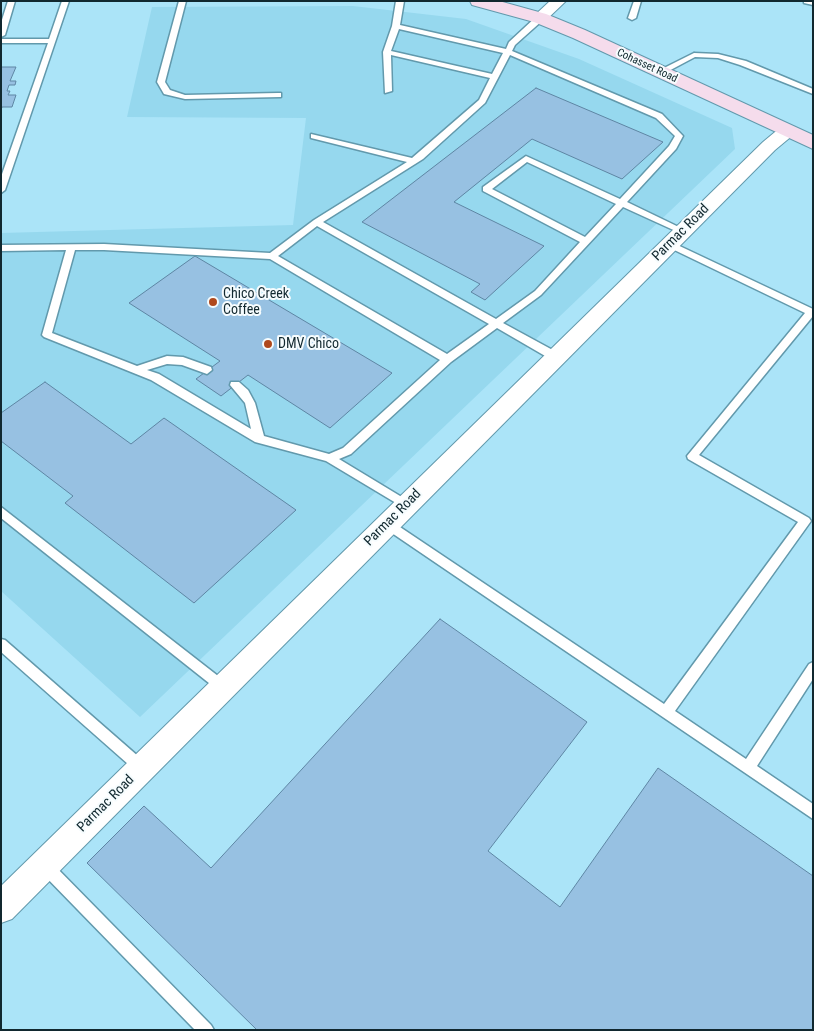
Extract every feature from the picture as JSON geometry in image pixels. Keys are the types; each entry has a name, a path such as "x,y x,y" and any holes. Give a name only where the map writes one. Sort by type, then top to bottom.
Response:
{"main road":[{"name":"Cohasset Road","path":"478,1 540,18 813,143"}],"street":[{"path":"540,18 559,1"},
{"name":"Parmac Road","path":"1,908 769,146 787,131"}],"lane":[{"path":"1,35 12,1"},
{"path":"1,190 66,1"},
{"path":"183,1 161,82 168,92 185,97 278,95"},
{"path":"388,91 387,52 396,26 400,1"},
{"path":"632,18 638,1"},
{"path":"807,1 813,4"},
{"path":"272,256 317,222 414,161 482,101 512,44 540,18"},
{"path":"329,458 347,451 447,360 538,293 674,147 679,136 659,116 508,52 396,26"},
{"path":"1,41 52,41"},
{"path":"387,52 494,77"},
{"path":"660,72 694,55 718,56 743,63 813,92"},
{"path":"314,136 414,161"},
{"path":"586,241 486,189 526,159 622,203 676,238 812,313 692,456 809,521 666,712"},
{"path":"317,222 556,357"},
{"path":"1,248 71,248 272,256 447,360"},
{"path":"71,248 47,335 155,378 259,439 329,458 406,505"},
{"path":"136,370 167,360 182,361 207,370"},
{"path":"235,385 244,393 250,403 259,439"},
{"path":"1,511 223,687"},
{"path":"387,524 813,812"},
{"path":"1,644 142,768"},
{"path":"748,768 813,668"},
{"path":"44,865 206,1030"}],"shaded area":[{"path":"353,6 466,19 579,59 732,128 735,149 140,717 1,591 1,233 293,225 306,118 127,117 152,7"}],"building":[{"path":"1,67 16,67 10,81 16,81 15,85 9,85 7,91 10,91 8,95 16,95 12,107 2,107 1,110"},
{"path":"536,88 663,142 622,179 532,139 454,202 544,246 485,300 471,292 480,284 362,222"},
{"path":"195,256 392,373 330,428 248,375 221,396 196,379 220,361 129,303"},
{"path":"45,382 131,444 164,418 296,510 194,603 65,503 73,496 1,441 1,413"},
{"path":"440,619 587,722 488,851 560,907 658,768 813,876 813,1030 257,1030 87,863 144,806 211,868"}],"place":[{"name":"Chico Creek Coffee","path":"213,302"},
{"name":"DMV Chico","path":"268,344"}]}
